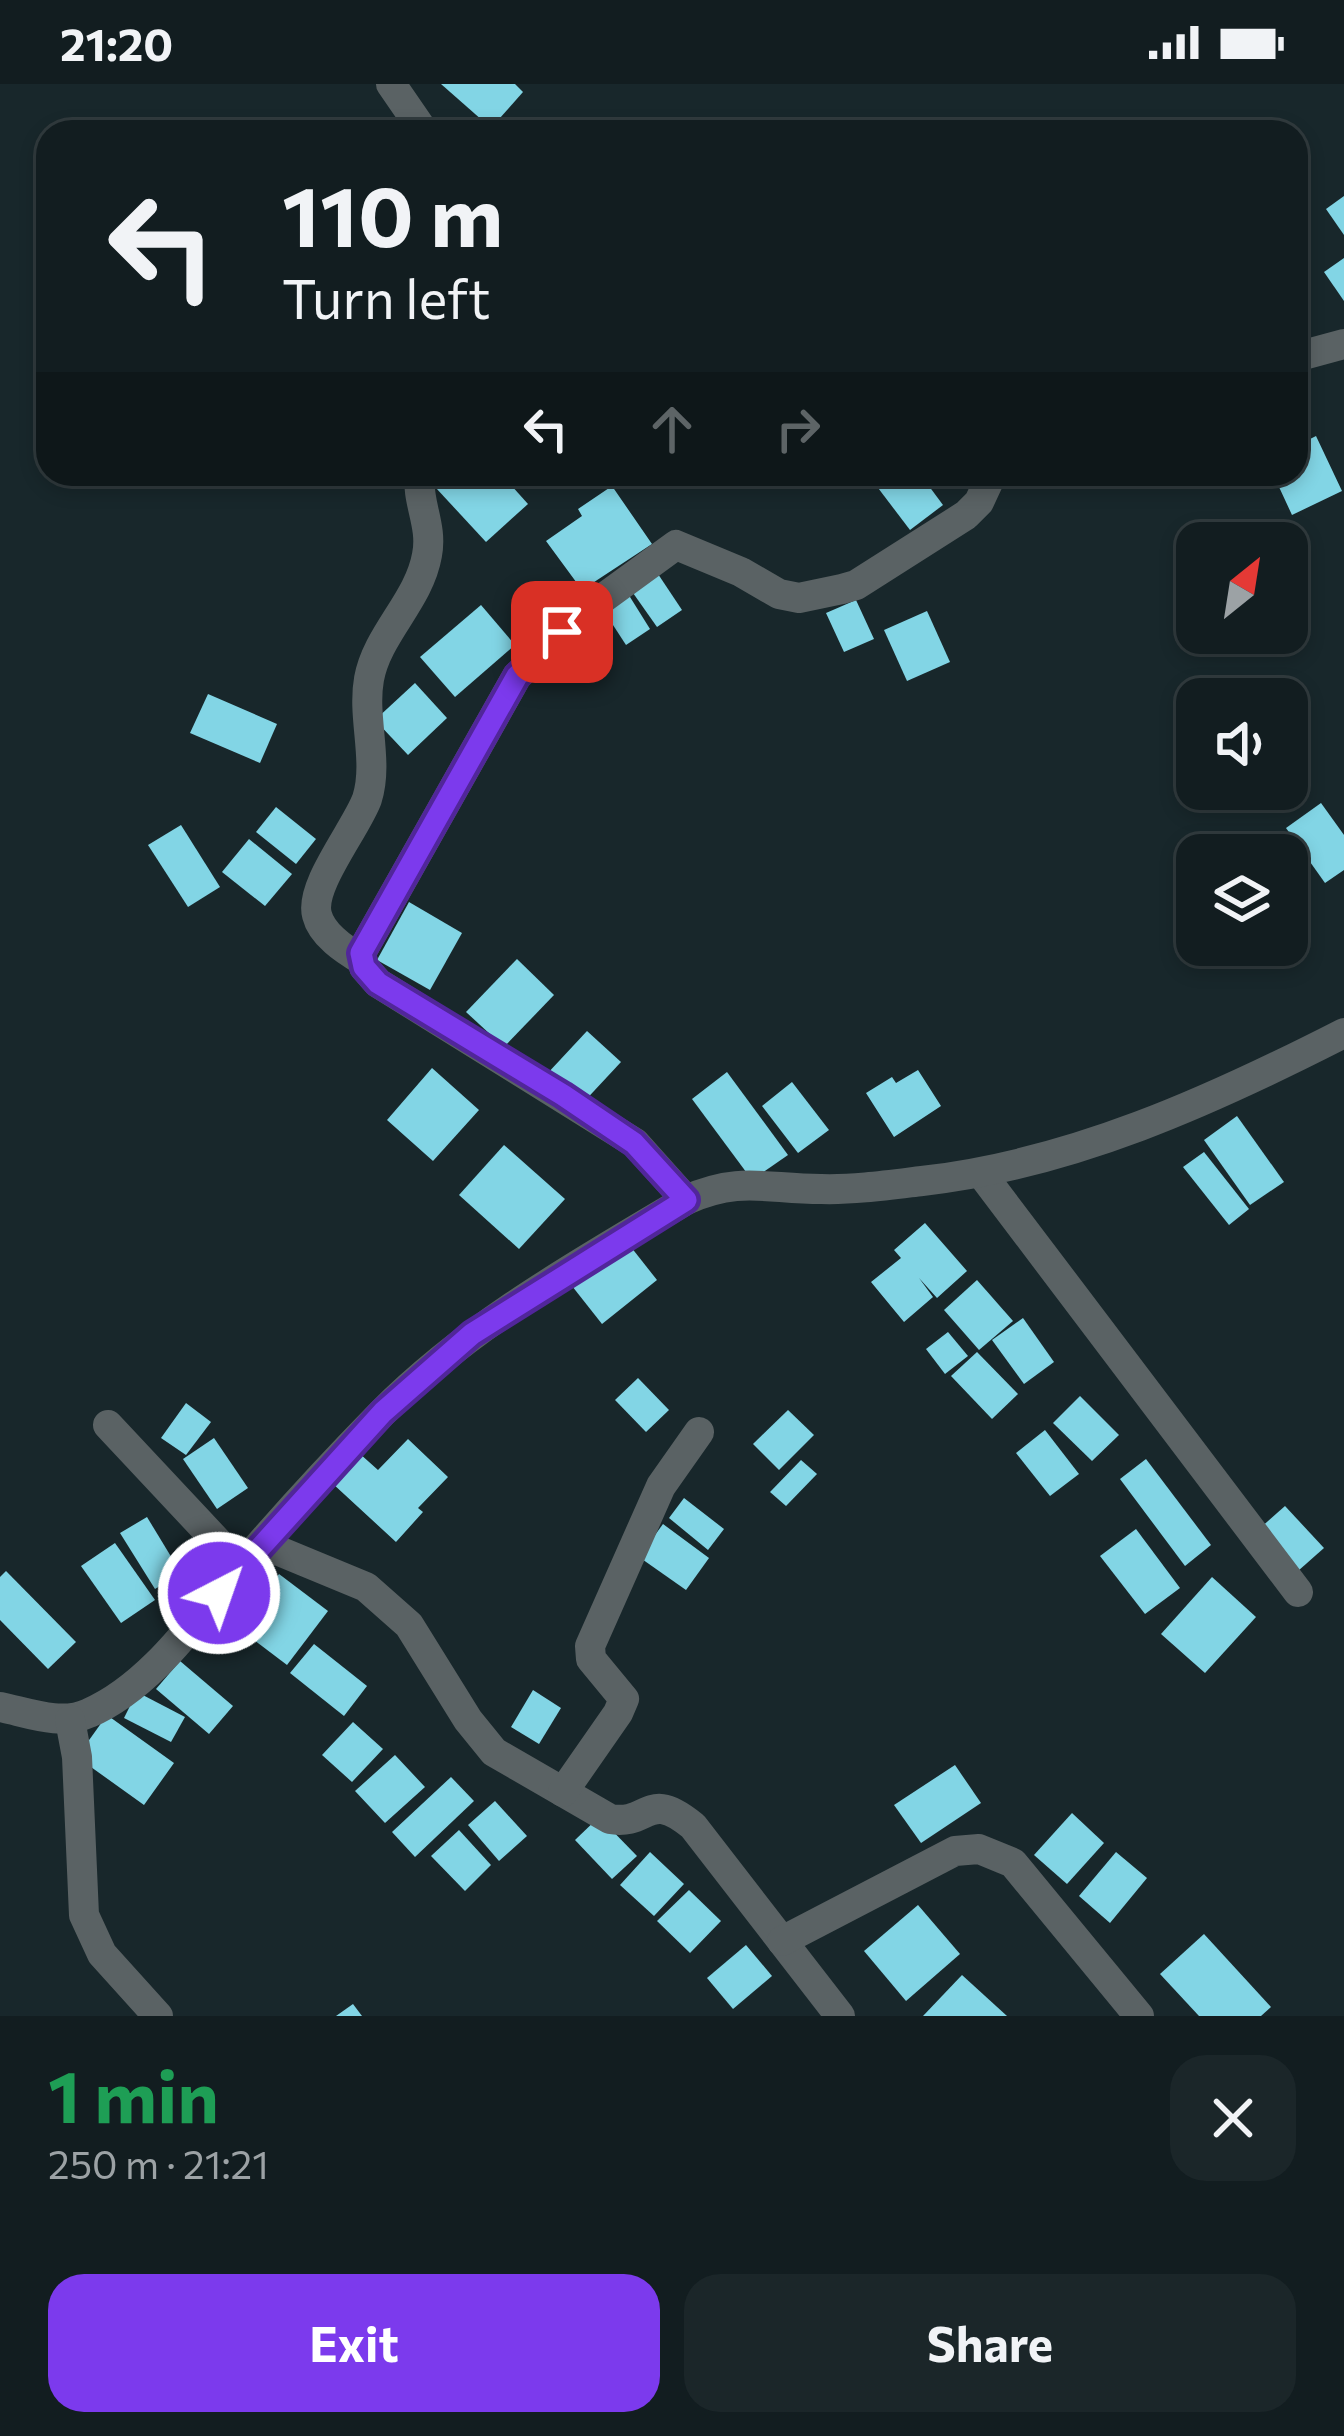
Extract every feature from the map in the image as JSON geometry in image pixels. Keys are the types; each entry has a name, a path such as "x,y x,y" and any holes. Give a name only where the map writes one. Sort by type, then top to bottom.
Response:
{"street":[{"path":"392,84 416,120"},
{"path":"1308,354 1344,344"},
{"path":"418,486 429,522 427,556 368,681 368,795 318,890 317,916 340,947 362,960 378,983 634,1143 686,1200"},
{"path":"362,960 361,953 517,676 591,607 676,545 779,594 799,598 856,585 972,510 985,486"},
{"path":"0,1707 70,1720 92,1712 148,1671 383,1412 472,1334 686,1200 733,1184 824,1190 981,1173 1117,1135 1190,1108 1344,1033"},
{"path":"981,1173 1298,1592"},
{"path":"108,1425 251,1555 366,1587 409,1625 468,1720 494,1752 610,1819 623,1821 650,1808 672,1809 693,1826 840,2016"},
{"path":"563,1792 623,1699 591,1659 590,1646 661,1486 699,1432"},
{"path":"70,1720 84,1916 102,1954 158,2016"},
{"path":"782,1941 955,1851 979,1849 1013,1863 1139,2016"}],"building":[{"path":"441,84 515,84 523,92 498,120 482,120"},
{"path":"1344,196 1344,235 1326,209"},
{"path":"1344,258 1344,301 1324,272"},
{"path":"1316,436 1342,491 1292,515 1279,486 1308,486 1308,440"},
{"path":"512,486 528,504 486,542 436,488"},
{"path":"612,486 652,544 582,590 546,541 582,516 578,509"},
{"path":"877,486 929,486 943,505 910,530"},
{"path":"652,565 682,610 657,627 626,583"},
{"path":"625,589 650,629 626,645 600,605"},
{"path":"856,600 874,639 844,652 826,613"},
{"path":"481,605 515,645 455,697 420,657"},
{"path":"927,611 950,662 907,681 884,630"},
{"path":"415,683 447,718 408,755 375,720"},
{"path":"208,694 277,724 260,763 190,733"},
{"path":"1321,803 1344,835 1344,870 1325,883 1308,859 1308,834 1290,834 1286,828"},
{"path":"276,807 316,839 296,864 256,832"},
{"path":"181,825 220,887 188,907 148,845"},
{"path":"249,839 292,874 265,906 222,872"},
{"path":"409,902 462,933 430,990 377,960"},
{"path":"517,959 554,995 504,1047 466,1012"},
{"path":"587,1031 621,1062 580,1106 546,1075"},
{"path":"432,1068 479,1110 433,1161 387,1120"},
{"path":"918,1070 941,1106 894,1137 866,1093 892,1077 896,1083"},
{"path":"727,1072 788,1155 752,1180 692,1099"},
{"path":"792,1082 829,1130 798,1153 762,1106"},
{"path":"1237,1116 1284,1182 1250,1205 1204,1140"},
{"path":"504,1145 565,1199 519,1249 459,1195"},
{"path":"1204,1152 1249,1209 1229,1225 1183,1167"},
{"path":"925,1223 967,1271 937,1298 919,1278 933,1297 904,1322 871,1282 901,1258 894,1250"},
{"path":"627,1242 657,1280 602,1324 572,1286"},
{"path":"977,1280 1013,1321 979,1350 944,1310"},
{"path":"1023,1318 1054,1362 1024,1384 992,1340"},
{"path":"948,1332 968,1356 945,1374 926,1349"},
{"path":"977,1352 1018,1394 992,1419 951,1376"},
{"path":"638,1378 669,1410 646,1432 615,1400"},
{"path":"1080,1396 1119,1435 1092,1461 1053,1423"},
{"path":"186,1403 211,1422 186,1455 161,1438"},
{"path":"788,1410 814,1435 779,1470 753,1444"},
{"path":"1045,1430 1079,1474 1050,1496 1016,1453"},
{"path":"214,1438 248,1488 217,1509 183,1459"},
{"path":"408,1439 448,1477 418,1508 423,1512 396,1542 332,1483 359,1453 378,1470"},
{"path":"1146,1459 1211,1545 1185,1566 1120,1479"},
{"path":"801,1460 817,1474 786,1506 770,1492"},
{"path":"684,1498 724,1529 708,1550 669,1518"},
{"path":"1285,1506 1324,1548 1298,1571 1259,1529"},
{"path":"147,1517 181,1573 155,1589 120,1533"},
{"path":"663,1524 709,1558 686,1590 639,1557"},
{"path":"1136,1529 1180,1588 1145,1614 1100,1556"},
{"path":"115,1543 155,1600 121,1623 81,1566"},
{"path":"6,1571 76,1642 48,1669 0,1620 0,1577"},
{"path":"279,1574 328,1611 287,1665 238,1628"},
{"path":"1212,1577 1256,1617 1205,1673 1161,1634"},
{"path":"314,1644 367,1686 344,1716 290,1673"},
{"path":"180,1661 233,1706 209,1734 156,1689"},
{"path":"533,1690 561,1708 539,1744 511,1727"},
{"path":"137,1692 185,1717 171,1742 124,1718"},
{"path":"107,1715 174,1763 144,1805 77,1757"},
{"path":"353,1722 383,1749 352,1782 322,1755"},
{"path":"395,1755 425,1787 385,1823 355,1791"},
{"path":"955,1765 981,1803 921,1843 894,1805"},
{"path":"451,1777 474,1801 415,1857 392,1832"},
{"path":"495,1801 527,1836 499,1861 468,1825"},
{"path":"1072,1813 1104,1843 1067,1884 1034,1855"},
{"path":"599,1817 637,1856 612,1879 575,1840"},
{"path":"459,1830 491,1865 465,1891 431,1856"},
{"path":"650,1852 684,1884 654,1916 620,1885"},
{"path":"1116,1852 1147,1878 1110,1923 1079,1896"},
{"path":"689,1890 721,1921 690,1953 657,1921"},
{"path":"918,1905 960,1954 906,2001 864,1951"},
{"path":"1204,1934 1271,2007 1261,2016 1199,2016 1160,1974"},
{"path":"746,1945 772,1976 733,2009 707,1978"},
{"path":"962,1975 1007,2016 923,2016"},
{"path":"353,2004 362,2016 336,2016"}],"route":[{"path":"219,1593 383,1412 472,1334 686,1200 634,1143 378,983 362,960 361,953 517,676 562,632"}]}
